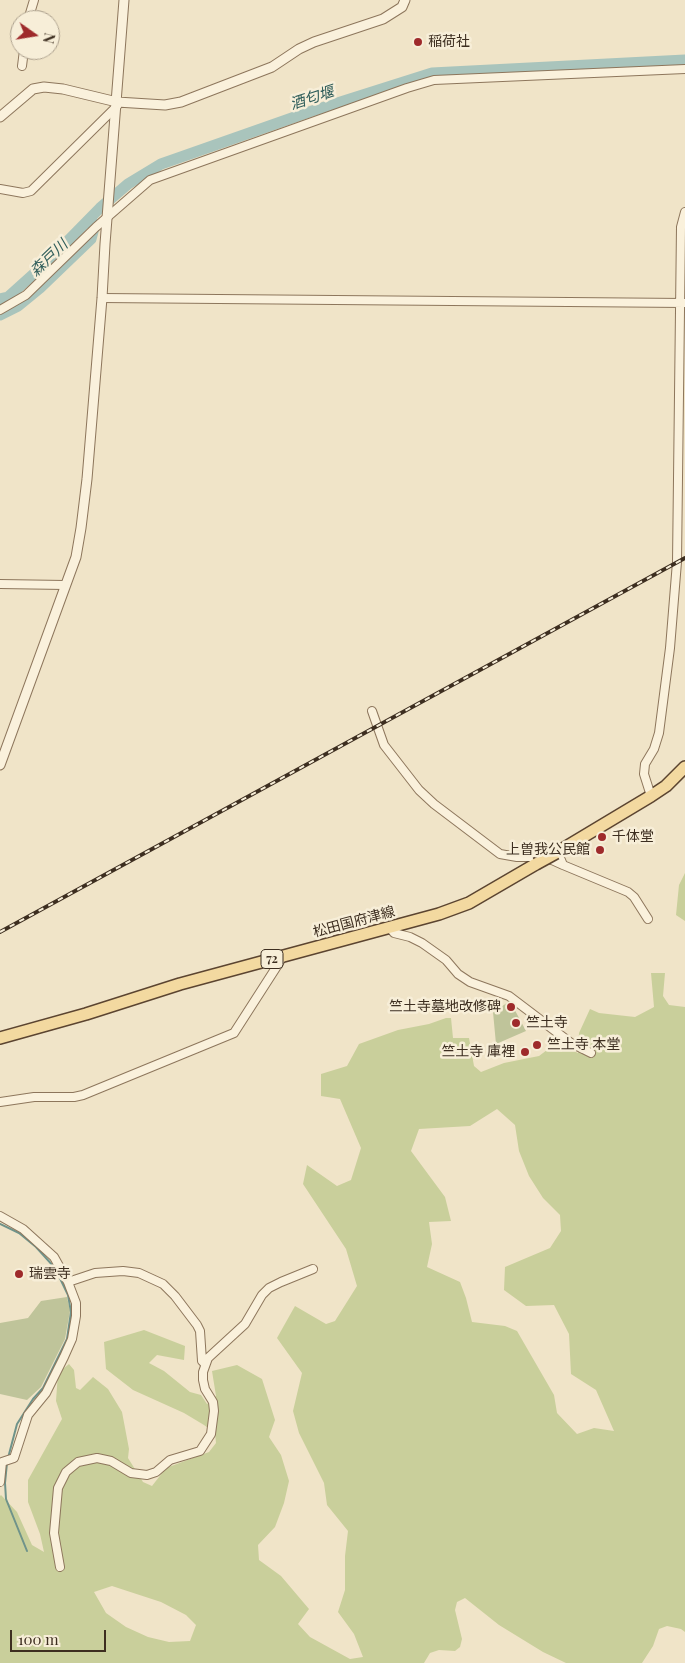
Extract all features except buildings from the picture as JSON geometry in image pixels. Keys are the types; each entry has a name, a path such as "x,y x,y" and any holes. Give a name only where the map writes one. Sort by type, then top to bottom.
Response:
{"main road":[{"name":"松田国府津線","path":"0,1038 86,1014 180,984 439,914 469,903 651,796 666,786 685,766"}],"street":[{"path":"0,765 76,557 81,528 87,479 102,298 124,0"},
{"path":"0,117 32,89 44,87 62,89 117,104 174,104 197,97 272,67 306,45 384,19 402,7 405,0"},
{"path":"22,66 23,60"},
{"path":"0,310 26,294 96,226 150,180 407,88 434,80 685,69"},
{"path":"0,189 23,193 31,191 117,104"},
{"path":"651,796 644,774 645,764 654,749 659,733 670,648 676,562 685,212"},
{"path":"102,298 682,303"},
{"path":"0,584 66,585"},
{"path":"372,711 384,745 419,790 434,804 500,854 552,860 628,892 634,897 648,919"},
{"path":"556,852 563,864"},
{"path":"517,857 520,874"},
{"path":"389,928 394,933 410,937 422,943 446,960 458,974 470,982 509,996 571,1043 591,1053"},
{"path":"0,1102 34,1097 74,1097 84,1095 234,1033 282,957"},
{"path":"0,1216 23,1229 54,1257 68,1282 76,1304 72,1339 46,1393 28,1414 14,1458 2,1462 0,1482"},
{"path":"60,1567 54,1533 58,1488 66,1472 78,1462 97,1458 111,1461 131,1473 147,1475 156,1472 170,1460 200,1451 211,1434 214,1412 213,1402 205,1389 203,1380 205,1364 208,1358 245,1324 262,1295 269,1288 313,1269"},
{"path":"68,1282 96,1273 123,1271 140,1273 163,1284 175,1296 197,1325 200,1331 202,1361 205,1364"}],"green space":[{"path":"685,873 685,921 676,915 679,885"},
{"path":"651,973 665,973 663,996 669,1005 685,1007 685,1632 681,1629 667,1626 659,1629 653,1646 642,1663 566,1663 543,1652 499,1625 465,1598 457,1602 455,1610 462,1639 460,1647 455,1651 439,1650 430,1653 424,1663 0,1663 0,1496 17,1512 32,1545 44,1552 40,1534 28,1502 28,1480 62,1419 56,1401 58,1373 69,1364 74,1370 76,1388 80,1390 93,1377 108,1389 122,1412 129,1449 128,1458 143,1482 152,1486 166,1468 209,1452 216,1443 215,1433 204,1425 184,1413 133,1390 106,1369 104,1342 144,1330 185,1346 184,1360 157,1355 149,1363 164,1371 190,1392 201,1395 207,1404 216,1396 212,1371 237,1365 262,1379 275,1420 269,1437 281,1455 289,1481 284,1503 275,1527 258,1545 259,1560 281,1576 309,1609 298,1624 310,1637 350,1659 363,1657 354,1634 338,1612 345,1590 345,1556 348,1531 327,1505 324,1483 299,1433 293,1411 302,1373 277,1338 295,1306 326,1324 335,1321 357,1286 346,1249 303,1184 307,1165 337,1186 351,1180 361,1148 340,1099 321,1096 321,1074 347,1066 359,1044 398,1030 429,1024 446,1018 451,1018 453,1038 469,1038 474,1066 481,1072 504,1063 539,1056 551,1047 563,1046 578,1053 579,1033 590,1009 599,1013 635,1017 654,1007","holes":["497,1109 515,1125 519,1151 529,1176 543,1198 560,1215 561,1231 550,1248 505,1267 504,1290 526,1306 554,1305 569,1334 571,1374 596,1390 614,1431 594,1428 577,1434 557,1413 554,1395 517,1331 505,1326 472,1322 460,1282 427,1267 432,1244 429,1222 451,1221 445,1197 411,1151 419,1129 470,1126","112,1586 161,1602 186,1615 196,1625 190,1641 169,1642 148,1637 126,1627 106,1613 94,1592"]},
{"path":"510,1001 526,1031 496,1044 493,1012"},
{"path":"67,1297 70,1311 65,1339 41,1387 27,1400 0,1394 0,1323 28,1318 41,1301"}],"waterway":[{"name":"酒匂堰","path":"0,299 8,297 48,261 100,208 128,184 161,164 309,112 432,73 685,60"},
{"name":"森戸川","path":"0,315 18,306 40,288 91,239 95,224"},
{"path":"0,1224 19,1233 36,1247 55,1268 68,1295 71,1312 67,1339 43,1388 33,1399 17,1424 8,1458"},
{"path":"7,1463 6,1499 27,1551"}],"railway":[{"path":"0,932 685,558"}],"place":[{"name":"稲荷社","path":"418,42"},
{"name":"千体堂","path":"602,837"},
{"name":"上曽我公民館","path":"600,850"},
{"name":"竺土寺墓地改修碑","path":"511,1007"},
{"name":"竺土寺","path":"516,1023"},
{"name":"竺土寺 本堂","path":"537,1045"},
{"name":"竺土寺 庫裡","path":"525,1052"},
{"name":"瑞雲寺","path":"19,1274"}]}
